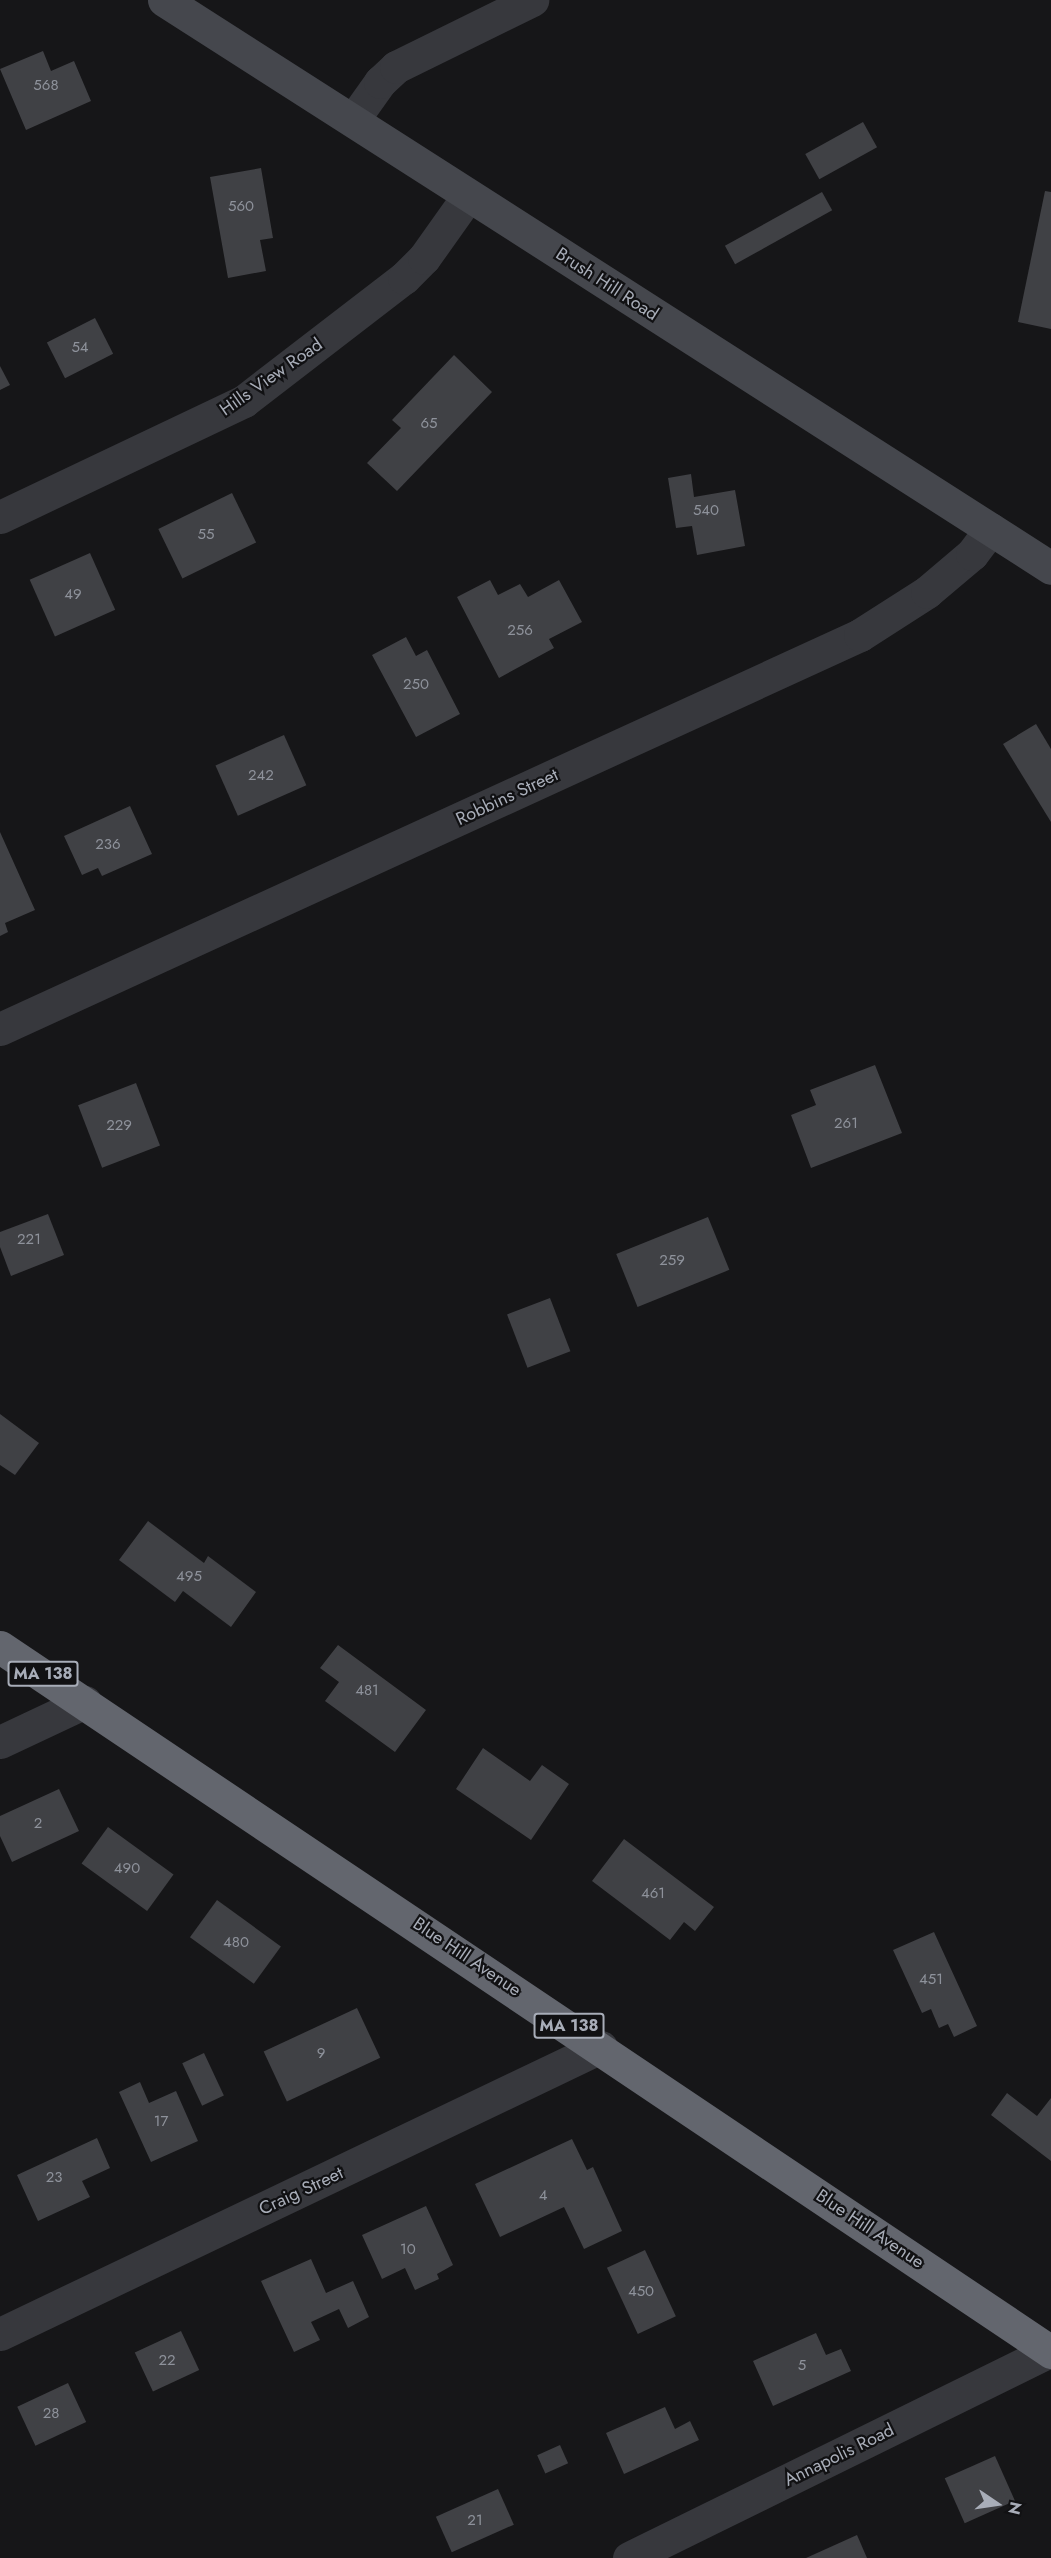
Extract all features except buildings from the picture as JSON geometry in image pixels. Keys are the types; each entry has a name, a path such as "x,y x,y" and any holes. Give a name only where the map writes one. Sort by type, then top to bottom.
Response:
{"highway":[{"name":"Blue Hill Avenue","path":"0,1647 601,2047 1050,2351"}],"street":[{"name":"Brush Hill Road","path":"164,0 1051,568"},
{"path":"353,120 380,82 396,67 532,0"},
{"name":"Hills View Road","path":"0,517 244,401 404,278 429,252 468,196"},
{"name":"Robbins Street","path":"0,1029 861,635 927,592 972,554 991,529"},
{"path":"0,1742 85,1702"},
{"name":"Craig Street","path":"0,2334 601,2047"},
{"name":"Annapolis Road","path":"629,2558 1050,2351"}]}
